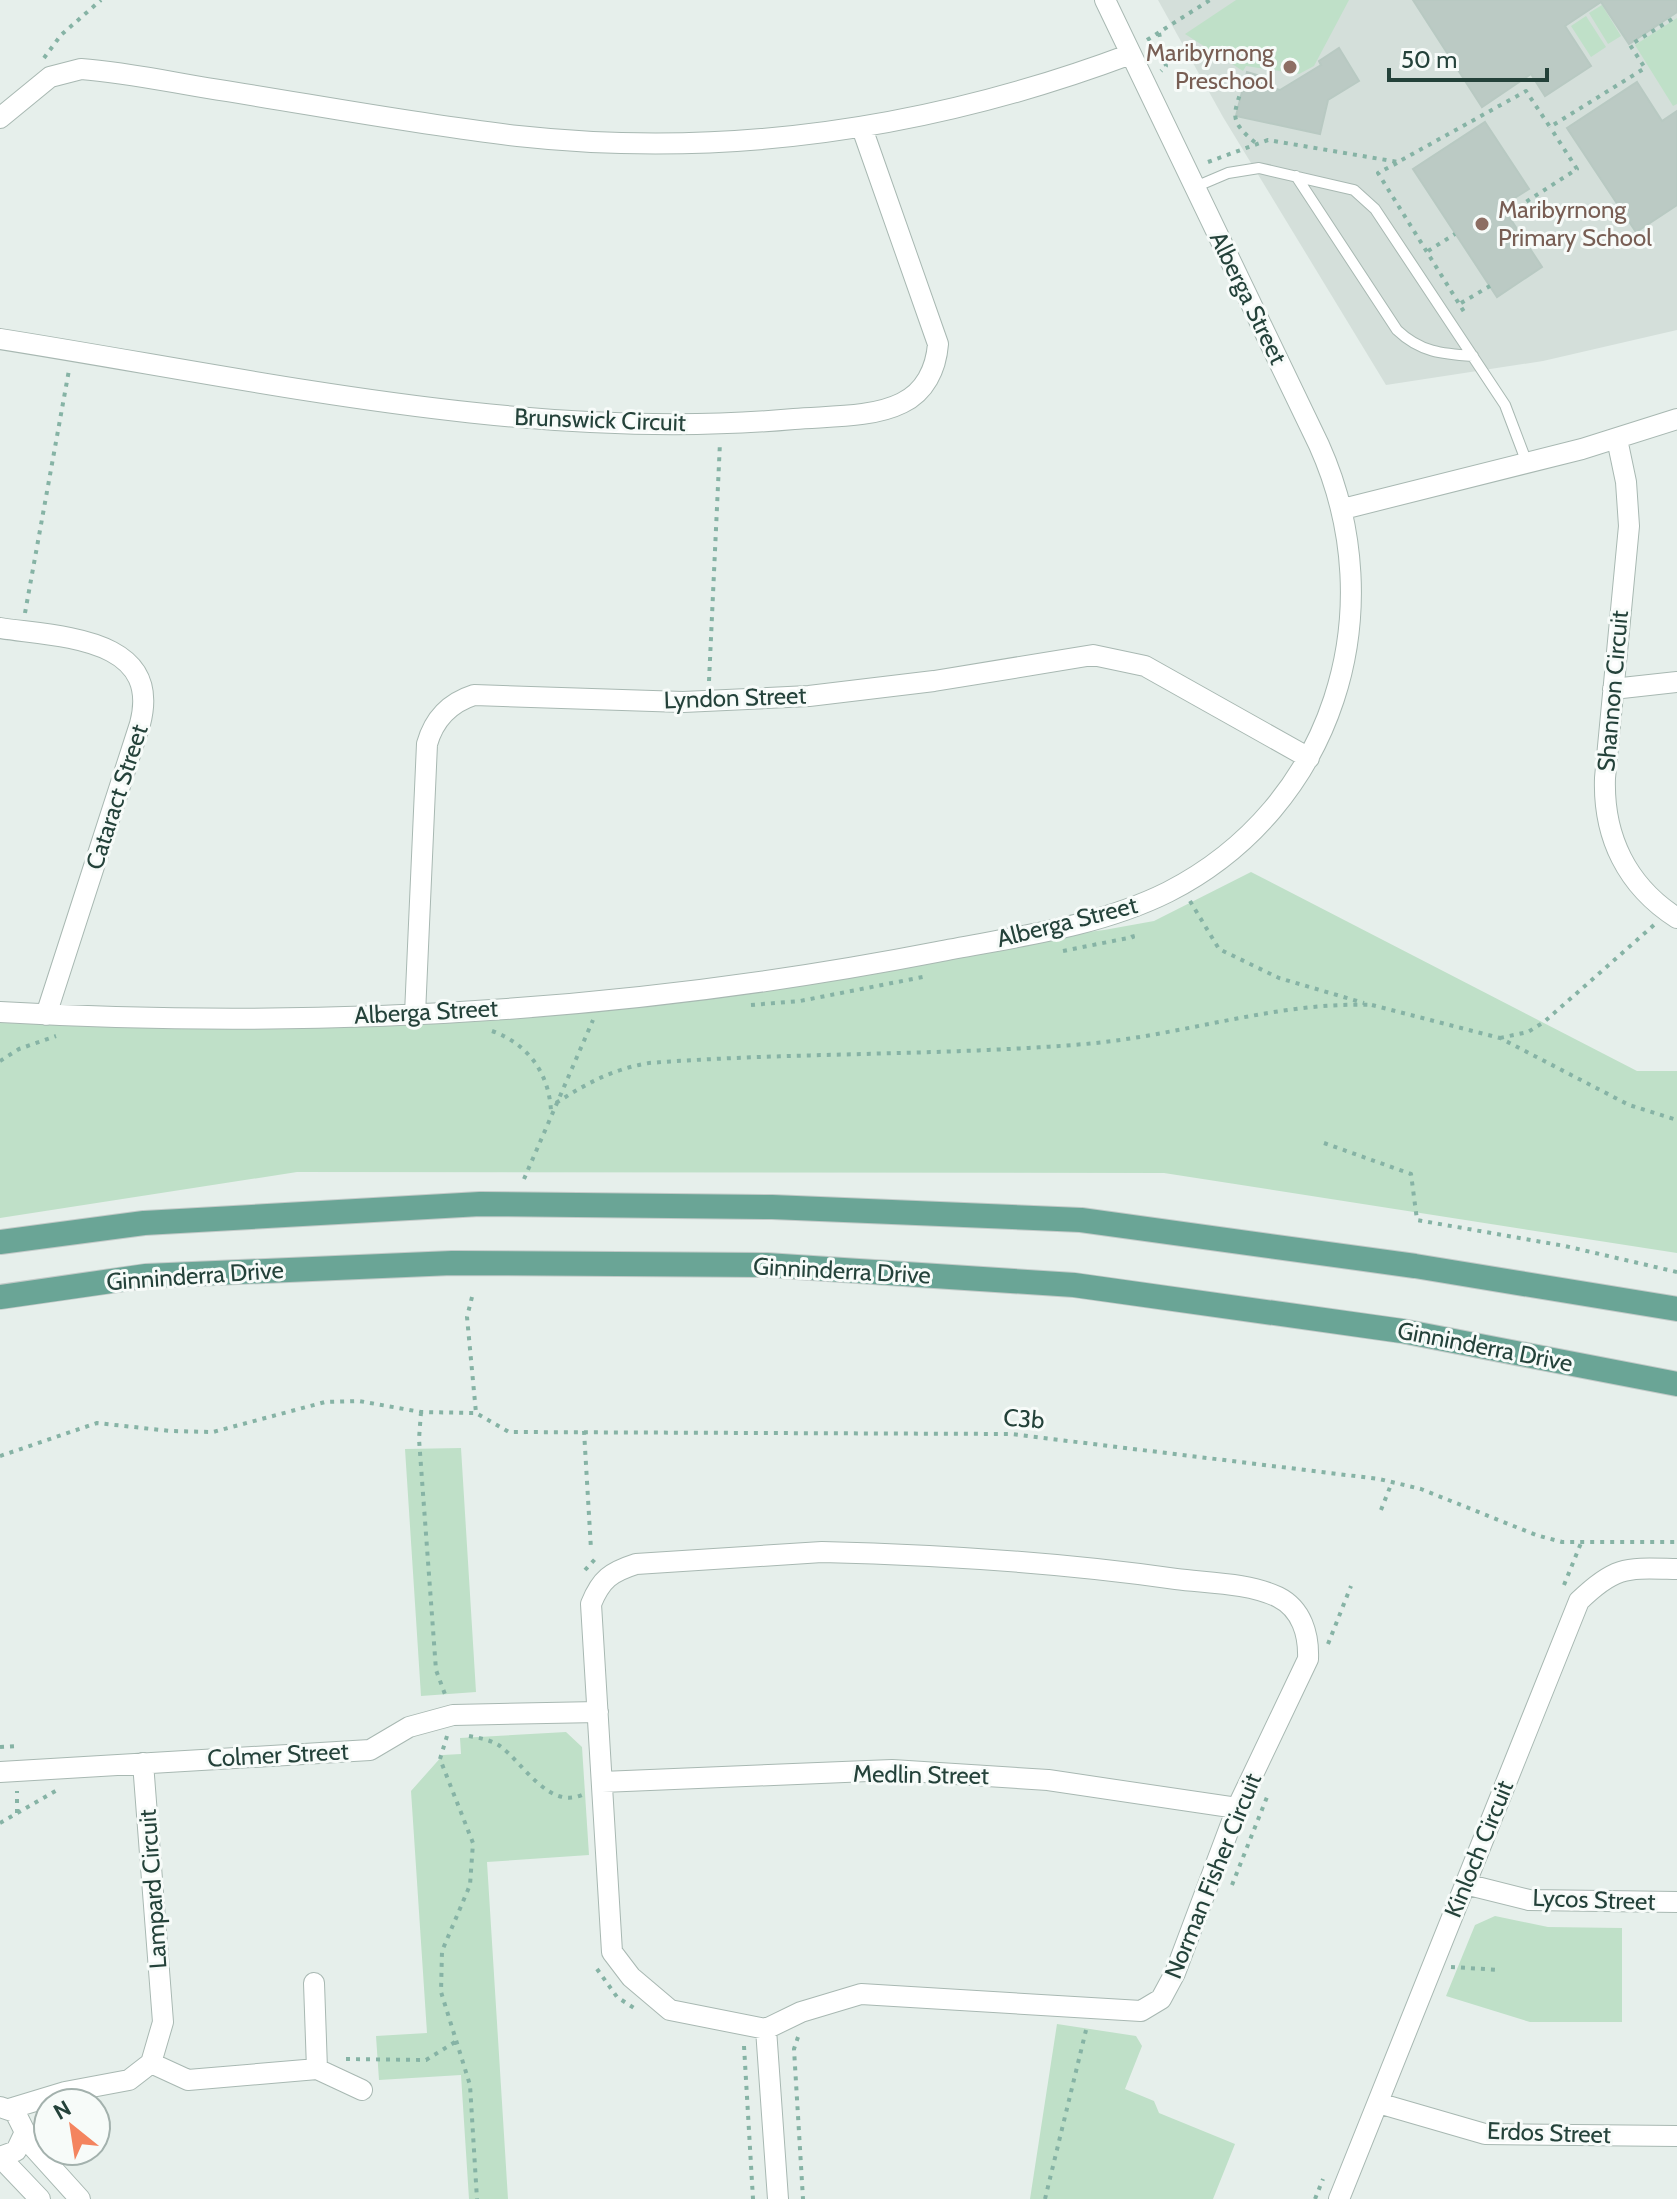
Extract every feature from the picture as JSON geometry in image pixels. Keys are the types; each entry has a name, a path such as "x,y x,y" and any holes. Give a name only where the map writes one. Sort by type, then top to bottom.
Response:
{"main road":[{"path":"0,1242 144,1223 480,1204 787,1208 1081,1220 1415,1266 1677,1309"},
{"name":"Ginninderra Drive","path":"0,1297 146,1276 406,1265 766,1265 1074,1285 1402,1331 1677,1384"}],"street":[{"name":"Alberga Street","path":"0,1012 231,1019 415,1014 610,1000 804,975 996,940 1119,912 1179,886 1217,862 1259,825 1309,758 1337,692 1351,623 1352,566 1343,509 1324,456 1195,187 1136,49 1105,0"},
{"path":"0,118 41,84 60,73 92,70 468,129 603,143 727,142 862,128 972,106 1136,49"},
{"name":"Brunswick Circuit","path":"0,339 481,414 596,423 720,423 884,409 912,397 932,373 938,344 934,325 862,128"},
{"path":"1343,509 1617,439 1677,419"},
{"name":"Shannon Circuit","path":"1617,439 1626,482 1629,526 1605,778 1606,816 1626,868 1671,914"},
{"name":"Cataract Street","path":"0,628 90,642 111,649 134,672 144,703 140,724 46,1015"},
{"name":"Lyndon Street","path":"415,1014 426,754 430,734 440,716 464,698 484,694 620,701 708,701 872,690 1076,656 1111,657 1161,674 1309,758"},
{"path":"1613,689 1677,682"},
{"name":"Norman Fisher Circuit","path":"822,1552 971,1556 1087,1566 1240,1588 1279,1597 1295,1610 1309,1636 1308,1659 1237,1808 1175,1973 1161,1999 1141,2011 861,1994 801,2012 766,2029 670,2010 631,1977 612,1952 598,1712 591,1604 599,1584 612,1572 636,1564 822,1552"},
{"name":"Kinloch Circuit","path":"1339,2199 1579,1601 1603,1578 1628,1568 1677,1569"},
{"name":"Colmer Street","path":"143,1763 370,1750 409,1727 453,1715 598,1712"},
{"path":"0,1772 143,1763"},
{"name":"Lampard Circuit","path":"143,1763 163,2022 151,2063"},
{"name":"Medlin Street","path":"602,1782 892,1770 1048,1780 1237,1808"},
{"name":"Lycos Street","path":"1465,1884 1529,1900 1677,1902"},
{"path":"314,1983 317,2069"},
{"path":"766,2029 778,2199"},
{"path":"101,2087 129,2080 151,2063 188,2080 317,2069 362,2090"},
{"path":"4,2108 32,2102"},
{"name":"Erdos Street","path":"1378,2103 1485,2134 1677,2136"},
{"path":"4,2108 21,2118 25,2135 80,2199"},
{"path":"32,2127 16,2151 0,2157 40,2199"}],"lane":[{"path":"1195,187 1259,168 1354,190 1375,209 1505,405 1527,463"},
{"path":"1296,176 1397,330 1413,345 1434,353 1473,356"}],"path":[{"path":"41,84 33,74 52,46 101,0"},
{"path":"1136,49 1210,0"},
{"path":"1550,127 1645,68 1630,45 1677,16"},
{"path":"1245,77 1234,119 1236,127 1257,144"},
{"path":"1471,326 1461,303 1378,173 1526,91 1577,169 1518,207"},
{"path":"1217,178 1208,162 1268,140 1398,162"},
{"path":"1428,251 1455,234"},
{"path":"1461,303 1490,286"},
{"path":"22,631 72,350"},
{"path":"708,701 720,423"},
{"path":"1179,886 1219,949 1279,978 1500,1038 1629,1105 1677,1120"},
{"path":"1500,1038 1528,1032 1544,1022 1671,914"},
{"path":"524,1179 594,1019 610,1000"},
{"path":"556,1103 591,1080 621,1068 649,1063 1086,1044 1188,1030 1330,1003 1373,1005"},
{"path":"489,1030 514,1041 535,1061 548,1086 552,1114"},
{"path":"1324,1143 1411,1174 1417,1220 1565,1246 1677,1272"},
{"path":"0,1456 97,1423 213,1432 325,1402 348,1401 421,1412 476,1413 467,1317 472,1297"},
{"path":"421,1412 419,1439 436,1670 453,1715 440,1759 473,1843 470,1885 442,1951 441,1992 470,2085 477,2199"},
{"name":"C3b","path":"476,1413 509,1432 1011,1434 1392,1482 1421,1489 1536,1535 1562,1542 1677,1542"},
{"path":"584,1431 591,1549"},
{"path":"1381,1510 1392,1482"},
{"path":"1327,1646 1351,1586"},
{"path":"0,1747 18,1746"},
{"path":"0,1823 64,1786"},
{"path":"1227,1898 1268,1794"},
{"path":"1435,1960 1468,1971 1500,1970"},
{"path":"1072,2023 1100,2028"},
{"path":"1045,2199 1087,2026"},
{"path":"803,2031 794,2049 803,2199"},
{"path":"337,2059 426,2060 455,2042"}],"shaded area":[{"name":"Maribyrnong Primary School","path":"1158,0 1677,0 1677,330 1543,361 1386,385 1223,117"}],"green space":[{"path":"1236,0 1349,0 1314,66 1299,74 1246,66 1243,71 1185,34"},
{"path":"1602,5 1621,36 1608,44 1589,13"},
{"path":"1586,16 1606,47 1591,57 1571,26"},
{"path":"1677,18 1677,104 1673,106 1635,45"},
{"path":"1251,872 1637,1071 1677,1071 1677,1253 1164,1173 297,1172 0,1218 0,1023 334,1027 1104,930 1154,921"},
{"path":"461,1448 476,1692 421,1696 405,1449"},
{"path":"566,1732 582,1747 589,1855 487,1862 508,2199 469,2199 461,2075 379,2080 376,2036 427,2033 411,1791 443,1755 461,1754 460,1738"},
{"path":"1495,1916 1548,1927 1622,1928 1622,2022 1530,2022 1446,1996 1475,1925"},
{"path":"1057,2024 1136,2036 1142,2046 1125,2089 1154,2101 1159,2113 1235,2144 1213,2199 1030,2199"}],"building":[{"path":"1413,0 1677,0 1677,12 1629,44 1601,2 1565,26 1591,66 1545,96 1531,74 1482,107"},
{"path":"1339,48 1359,81 1328,100 1320,134 1236,116 1247,72 1270,79 1268,87 1280,90 1321,65 1319,61"},
{"path":"1637,82 1662,121 1677,111 1677,205 1636,232 1567,128"},
{"path":"1485,122 1529,189 1502,206 1542,267 1497,297 1413,169"}],"place":[{"name":"Maribyrnong Preschool","path":"1290,67"},
{"name":"Maribyrnong Primary School","path":"1482,224"}]}
